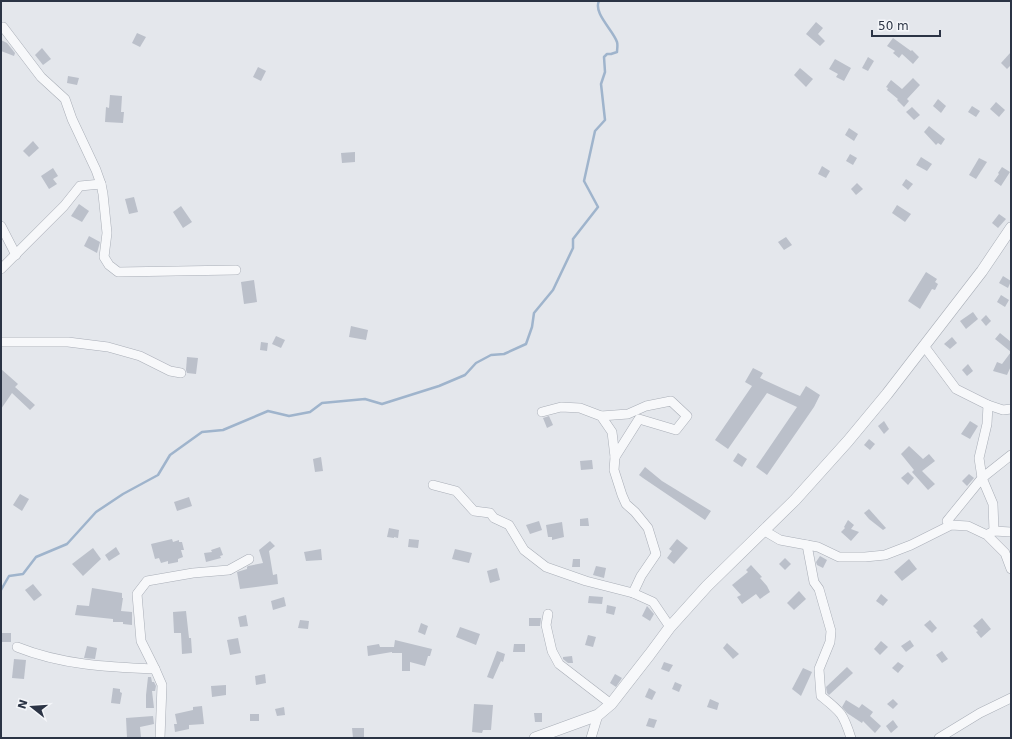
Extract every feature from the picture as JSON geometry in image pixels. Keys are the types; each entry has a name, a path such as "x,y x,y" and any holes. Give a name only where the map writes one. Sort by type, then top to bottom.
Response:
{"street":[{"path":"3,27 41,77 65,99 72,119 101,184 107,233 104,257 109,265 118,272 236,270"},
{"path":"1,269 64,206 80,186 101,184"},
{"path":"1,226 16,255"},
{"path":"535,738 598,715 611,704 670,627 707,586 795,500 848,441 887,394 982,271 1011,228"},
{"path":"1,342 68,342 108,347 140,356 170,371 182,374"},
{"path":"924,346 956,390 988,405 1003,410 1011,409"},
{"path":"542,412 561,407 580,408 601,416 628,414 646,406 671,400 688,416 676,430 639,419"},
{"path":"988,405 987,424 979,458 982,478 993,504 991,533 1005,552 1011,569"},
{"path":"615,458 646,406"},
{"path":"601,416 612,432 615,458 614,470 622,495 626,504 635,512 648,528 656,554 632,593"},
{"path":"947,521 982,478 1011,455"},
{"path":"433,485 456,491 474,511 490,513 494,518 509,525 524,550 546,568 586,581 632,593 653,602 670,627"},
{"path":"763,530 780,540 818,548 839,557 885,555 951,525 968,526 991,533 1011,532"},
{"path":"807,545 814,582 819,589 831,631 830,642 819,669 820,696 840,711 851,738"},
{"path":"160,738 162,685 156,669 141,641 137,594 147,581 193,573 229,570 249,559"},
{"path":"548,614 546,625 552,651 559,664 611,704"},
{"path":"16,647 38,655 97,666 156,669"},
{"path":"939,738 980,713 1011,698"},
{"path":"591,738 598,715"}],"building":[{"path":"816,22 823,28 818,34 825,41 820,46 806,34"},
{"path":"137,33 146,37 140,47 132,43"},
{"path":"893,38 911,51 912,50 919,57 913,64 902,54 899,58 893,53 895,51 887,46"},
{"path":"1,40 7,43 15,53 14,56 1,51"},
{"path":"42,48 51,59 43,65 35,55"},
{"path":"1011,52 1011,65 1007,69 1001,63"},
{"path":"868,57 874,61 868,71 862,68"},
{"path":"835,59 851,68 844,81 836,77 838,74 829,69"},
{"path":"258,67 266,71 261,81 253,77"},
{"path":"800,68 813,79 806,87 794,75"},
{"path":"68,76 79,78 77,85 67,83"},
{"path":"913,78 920,85 907,99 909,101 904,107 897,100 898,99 887,90 888,88 886,87 891,80 902,89"},
{"path":"110,95 122,96 121,112 124,112 123,123 105,122 106,107 109,108"},
{"path":"938,99 946,106 941,113 933,106"},
{"path":"996,102 1005,110 999,117 990,109"},
{"path":"972,106 980,111 976,117 968,112"},
{"path":"912,107 920,115 914,120 906,112"},
{"path":"929,126 945,139 941,145 938,143 936,145 924,132"},
{"path":"849,128 858,134 854,141 845,135"},
{"path":"33,141 39,148 29,157 23,151"},
{"path":"355,152 355,162 342,163 341,153"},
{"path":"850,154 857,158 853,165 846,161"},
{"path":"921,157 932,164 927,171 916,165"},
{"path":"979,158 987,162 976,179 969,175"},
{"path":"822,166 830,171 826,178 818,174"},
{"path":"1002,167 1010,172 1001,186 994,181"},
{"path":"53,168 58,176 53,179 57,184 49,189 41,176"},
{"path":"906,179 913,184 908,190 902,185"},
{"path":"857,183 863,189 856,195 851,189"},
{"path":"134,197 138,212 129,214 125,199"},
{"path":"79,204 89,211 82,222 71,216"},
{"path":"897,205 911,214 905,222 892,213"},
{"path":"181,206 192,222 183,228 173,212"},
{"path":"999,214 1006,219 998,228 992,223"},
{"path":"89,236 100,242 97,253 84,246"},
{"path":"786,237 792,245 784,250 778,242"},
{"path":"926,272 937,279 935,282 938,284 935,290 932,289 920,309 908,301"},
{"path":"1003,276 1011,281 1008,288 999,283"},
{"path":"254,280 257,302 244,304 241,282"},
{"path":"1001,295 1009,300 1005,307 997,302"},
{"path":"973,312 978,319 966,329 960,321"},
{"path":"986,315 991,321 986,326 981,320"},
{"path":"351,326 368,330 366,340 349,337"},
{"path":"1000,333 1011,342 1011,352 995,339"},
{"path":"276,336 285,340 281,348 272,344"},
{"path":"952,337 957,343 950,349 944,344"},
{"path":"261,342 268,343 267,351 260,350"},
{"path":"1011,352 1011,366 1007,375 993,371 997,362 1002,364"},
{"path":"187,357 198,358 196,374 187,373"},
{"path":"968,364 973,371 967,376 962,370"},
{"path":"753,368 763,373 760,378 800,396 806,386 820,395 814,407 767,475 756,467 797,407 767,393 728,449 715,440 752,386 745,382"},
{"path":"1,369 18,384 15,387 35,405 30,410 12,393 1,409"},
{"path":"549,416 553,425 547,428 543,418"},
{"path":"884,421 889,429 884,434 878,426"},
{"path":"970,421 978,426 970,439 961,434"},
{"path":"869,439 875,444 870,450 864,445"},
{"path":"909,446 923,459 929,454 935,461 922,471 935,484 928,490 912,472 914,470 901,454"},
{"path":"738,453 747,459 742,467 733,461"},
{"path":"321,457 323,471 315,472 313,459"},
{"path":"592,460 593,469 581,470 580,461"},
{"path":"645,467 662,481 711,511 705,520 639,475"},
{"path":"908,472 914,478 908,485 901,478"},
{"path":"969,474 974,478 967,486 962,481"},
{"path":"20,494 29,499 22,511 13,505"},
{"path":"189,497 192,506 177,511 174,502"},
{"path":"869,509 886,528 883,530 869,519 864,513"},
{"path":"588,518 589,526 580,526 580,519"},
{"path":"848,520 854,525 851,529 859,532 851,541 841,532 845,528 844,527"},
{"path":"539,521 542,530 530,534 526,525"},
{"path":"562,522 564,537 552,540 552,537 548,537 546,525"},
{"path":"389,528 399,530 398,538 387,537"},
{"path":"172,539 173,542 179,540 179,542 182,542 184,550 181,550 183,557 178,559 178,562 168,564 168,561 161,563 159,558 155,559 151,544"},
{"path":"409,539 419,540 418,548 408,547"},
{"path":"677,539 688,548 674,564 667,558 672,551 669,549"},
{"path":"270,541 275,546 269,551 273,575 277,574 278,584 240,589 237,572 247,569 248,566 263,563 259,550"},
{"path":"116,547 120,554 109,561 105,555"},
{"path":"220,547 223,555 220,556 221,558 206,562 204,553 212,552 211,550"},
{"path":"93,548 101,559 83,576 72,564"},
{"path":"321,549 322,560 306,561 304,552"},
{"path":"455,549 472,553 469,563 452,559"},
{"path":"820,556 827,560 823,568 817,565 816,562"},
{"path":"785,558 791,564 785,570 779,564"},
{"path":"573,559 580,559 580,567 572,567"},
{"path":"909,559 917,569 902,581 894,572"},
{"path":"751,565 762,577 760,578 770,592 760,599 756,594 742,604 737,597 741,595 732,585 748,572 746,570"},
{"path":"596,566 606,568 604,578 593,575"},
{"path":"497,568 500,580 490,583 487,571"},
{"path":"33,584 42,595 34,601 25,590"},
{"path":"92,588 122,593 123,598 121,611 132,612 132,625 123,624 123,622 113,622 113,619 75,615 77,605 89,606"},
{"path":"799,591 806,599 794,610 787,603"},
{"path":"881,594 888,600 883,606 876,601"},
{"path":"589,596 603,597 602,604 588,603"},
{"path":"284,597 286,606 273,610 271,601"},
{"path":"607,605 616,607 614,615 606,613"},
{"path":"647,606 654,614 650,621 642,616"},
{"path":"186,611 192,653 182,654 181,633 174,633 173,612"},
{"path":"246,615 248,626 240,627 238,617"},
{"path":"529,618 541,618 540,626 529,626"},
{"path":"982,618 991,629 981,638 976,632 978,631 973,626"},
{"path":"300,620 309,621 308,629 298,628"},
{"path":"930,620 937,628 932,633 924,625"},
{"path":"421,623 428,626 425,635 418,632"},
{"path":"460,627 480,634 476,645 456,637"},
{"path":"1,633 11,633 11,642 1,642"},
{"path":"588,635 596,637 593,647 585,645"},
{"path":"238,638 241,653 230,655 227,640"},
{"path":"395,640 432,649 425,666 410,662 410,671 402,671 402,653 392,652 368,656 367,646 379,644 380,647 394,647"},
{"path":"910,640 914,646 906,652 901,646"},
{"path":"881,641 888,647 880,655 874,649"},
{"path":"727,643 739,654 733,659 723,648"},
{"path":"514,644 525,644 525,652 513,652"},
{"path":"87,646 97,648 95,659 84,658"},
{"path":"497,651 505,654 503,662 501,661 493,679 487,677"},
{"path":"942,651 948,659 942,663 936,655"},
{"path":"572,656 573,663 568,663 563,659 563,657"},
{"path":"14,659 26,660 24,679 12,678"},
{"path":"664,662 673,665 669,672 661,669"},
{"path":"898,662 904,666 898,673 892,668"},
{"path":"847,667 853,673 829,695 826,687"},
{"path":"803,668 812,672 801,696 792,689"},
{"path":"265,674 266,683 256,685 255,676"},
{"path":"615,674 622,678 616,687 610,683"},
{"path":"148,677 151,677 152,682 154,682 156,686 155,691 152,691 154,708 146,708"},
{"path":"675,682 682,685 679,692 672,689"},
{"path":"226,685 226,695 212,697 211,686"},
{"path":"113,688 120,689 120,692 122,693 120,704 111,703"},
{"path":"649,688 656,692 652,700 645,697"},
{"path":"710,699 719,703 717,710 707,707"},
{"path":"893,699 898,704 893,709 887,704"},
{"path":"846,700 859,708 862,704 873,712 870,716 881,726 875,733 863,721 862,723 847,713 842,707"},
{"path":"474,704 493,705 491,730 483,730 482,733 472,732"},
{"path":"202,706 204,724 189,725 189,729 175,732 174,724 177,724 175,714 193,710 193,707"},
{"path":"284,707 285,715 277,716 275,709"},
{"path":"534,713 542,713 542,722 535,722"},
{"path":"250,714 259,714 259,721 250,721"},
{"path":"153,716 154,724 140,727 141,737 127,738 126,718"},
{"path":"649,718 657,720 654,728 646,726"},
{"path":"893,720 898,727 891,733 886,726"},
{"path":"352,728 364,728 364,738 353,738"}],"waterway":[{"path":"1,590 9,576 23,574 36,557 67,544 96,512 123,494 158,475 170,455 202,432 223,430 268,411 289,416 310,412 322,403 365,399 382,404 439,386 465,375 476,363 491,355 504,354 526,344 532,327 534,313 553,290 573,248 573,239 598,207 584,181 595,131 605,120 601,84 605,72 604,57 607,54 617,52 617,42 601,16 598,6 599,1"}]}
